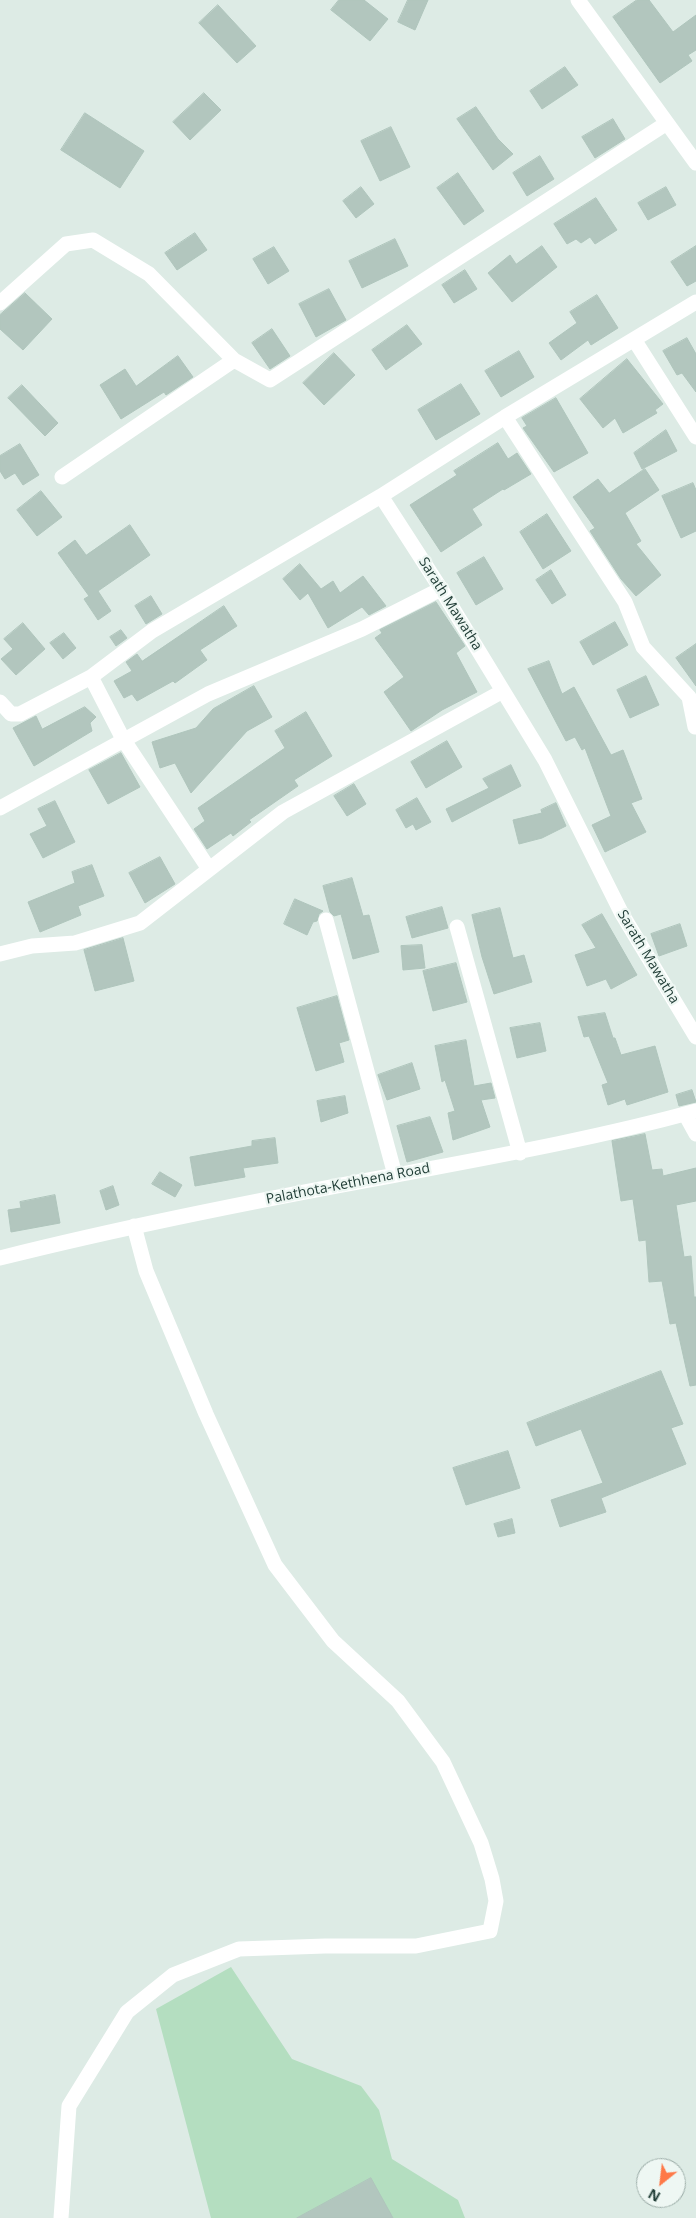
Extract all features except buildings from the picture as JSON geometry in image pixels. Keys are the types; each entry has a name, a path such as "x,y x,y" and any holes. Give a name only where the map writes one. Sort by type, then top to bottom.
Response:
{"street":[{"path":"578,0 696,164"},
{"path":"0,303 66,244 93,240 149,274 234,360 270,380 667,123"},
{"path":"0,702 11,714 20,714 91,677 152,631 382,496 505,417 635,341 696,302"},
{"path":"635,341 696,437"},
{"path":"62,477 234,360"},
{"path":"505,417 625,602 643,647 689,698 694,727"},
{"name":"Sarath Mawatha","path":"382,496 545,760 622,914 696,1037"},
{"path":"0,808 208,694 362,629 441,589"},
{"path":"91,677 123,739 209,869"},
{"path":"0,954 32,946 75,943 140,923 283,812 503,691"},
{"path":"326,920 395,1175"},
{"path":"456,927 520,1152"},
{"path":"691,1113 696,1134"},
{"name":"Palathota-Kethhena Road","path":"0,1258 134,1226 520,1152 691,1113"},
{"path":"61,2218 69,2106 127,2012 173,1975 239,1949 326,1946 416,1946 490,1931 496,1901 492,1879 481,1843 443,1762 398,1702 333,1641 275,1565 206,1414 150,1280 134,1226"}],"green space":[{"path":"231,1967 292,2059 361,2086 379,2110 392,2159 458,2200 465,2218 211,2218 156,2009"}]}
